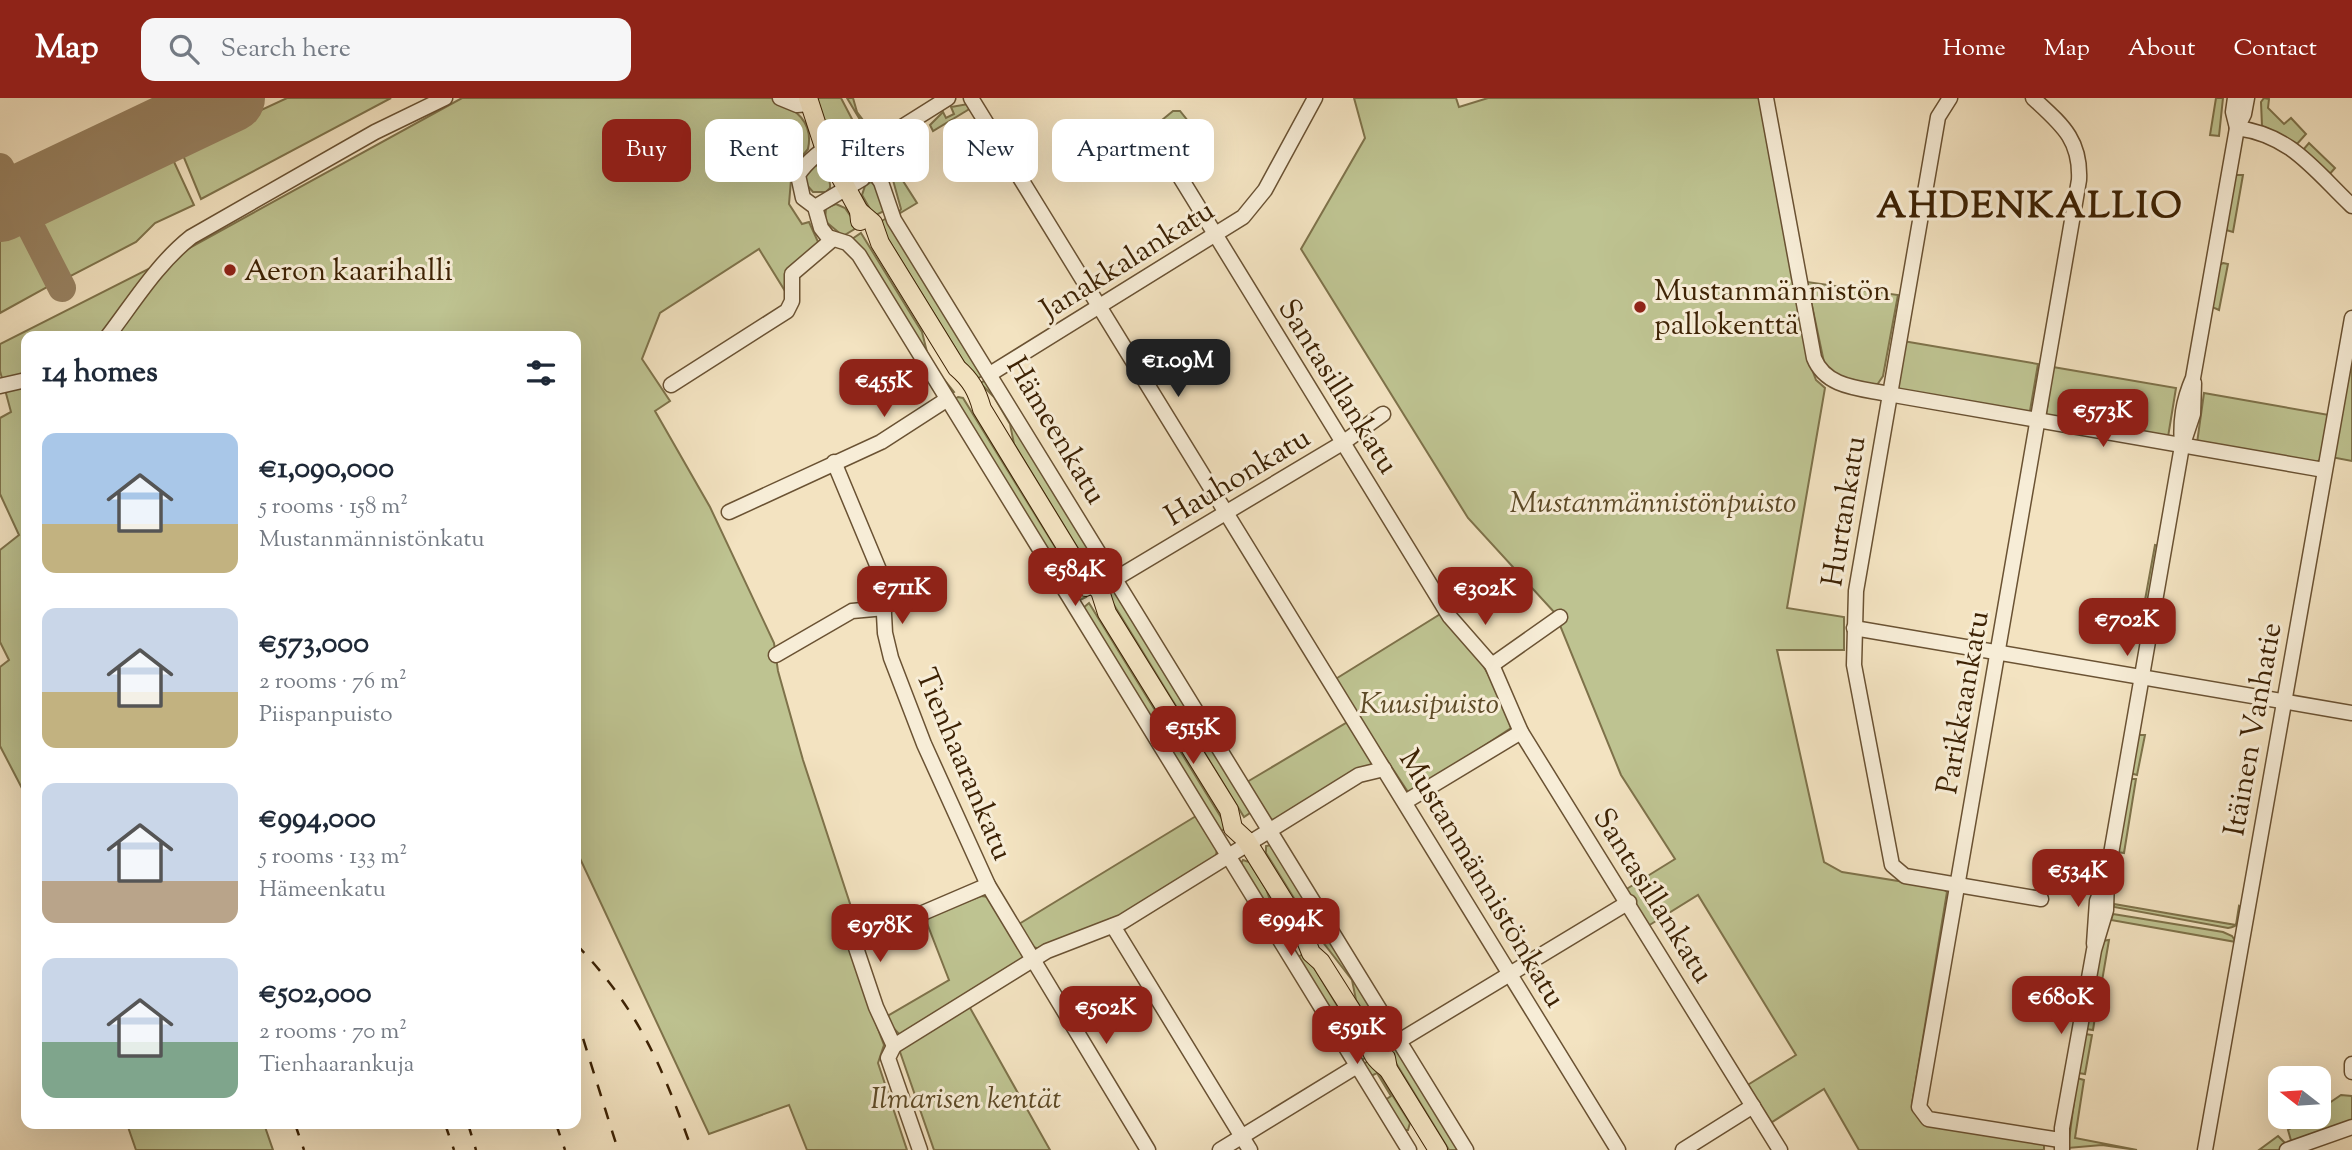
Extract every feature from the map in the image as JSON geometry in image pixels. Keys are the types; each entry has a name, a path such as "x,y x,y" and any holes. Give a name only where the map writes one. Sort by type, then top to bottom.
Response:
{"main road":[{"name":"Hämeenkatu","path":"809,101 817,126"},
{"name":"Hämeenkatu","path":"842,182 859,211 873,223 880,243 957,368 959,383 967,397 982,409 1084,576 1086,590 1095,605 1107,613 1229,810 1233,828 1248,842 1302,930 1311,954 1321,962 1369,1038 1374,1056 1388,1069 1438,1150"}],"street":[{"path":"112,331 175,250 191,237 375,131 445,98"},
{"path":"780,98 797,105 809,101"},
{"path":"915,119 948,98"},
{"name":"Mustanmännistönkatu","path":"971,98 1618,1150"},
{"name":"Janakkalankatu","path":"990,374 1217,235 1256,203 1315,98"},
{"path":"1766,98 1814,358 1819,371 1836,383 2324,470"},
{"name":"Hurtankatu","path":"1950,98 1938,117 1859,557 1854,628 1859,697 1892,866 1905,876 2041,898"},
{"name":"Parikkaankatu","path":"2034,98 2072,139 2080,159 2038,420 1996,650 1919,1107 1927,1119 2061,1145"},
{"path":"2235,98 2233,112 2236,128"},
{"path":"2061,1145 2094,950 2094,917 2107,877 2182,446 2193,414 2193,378 2236,128 2244,114 2247,98"},
{"path":"2236,128 2262,131 2281,140 2352,206"},
{"path":"817,152 807,160 798,175 803,198 815,207 821,228 833,239 848,243 859,255 1406,1146 1424,1128"},
{"path":"815,207 857,182"},
{"name":"Hämeenkatu","path":"881,182 894,220 1466,1150"},
{"name":"Santasillankatu","path":"1184,182 1276,337 1344,442 1450,617 1492,664 1521,732 1629,902 1780,1150"},
{"path":"671,385 788,310 792,302 790,282 795,269 825,249 833,239"},
{"name":"Itäinen Vanhatie","path":"2205,1150 2352,318"},
{"path":"0,387 21,381"},
{"path":"729,512 881,442 946,400"},
{"name":"Hauhonkatu","path":"1115,579 1344,442 1383,414"},
{"name":"Tienhaarankatu","path":"834,462 882,577 885,633 891,658 949,802 988,885 1148,1150"},
{"path":"776,655 852,611 885,608"},
{"path":"1492,664 1560,617"},
{"path":"1854,628 1996,650 2352,713"},
{"path":"1405,802 1521,732"},
{"path":"920,1150 888,1058 894,1046 1048,951 1113,926 1359,775 1384,769"},
{"path":"894,1046 876,1007 853,938 988,885"},
{"path":"1399,1041 1629,902"},
{"path":"1113,926 1250,1150"},
{"path":"2352,1064 2352,1072"},
{"path":"1220,1150 1357,1066"},
{"path":"1683,1150 1753,1106"},
{"path":"2287,1150 2352,1127"},
{"path":"2309,1150 2327,1138"}],"green space":[{"path":"287,98 391,98 201,199 180,148"},
{"path":"462,98 774,98 796,112 802,119 705,119 705,182 791,182 789,204 802,224 809,222 819,244 787,275 785,291 759,249 660,313 642,359 670,401 655,411 710,507 774,643 778,671 803,760 857,925 861,944 860,981 884,1045 878,1063 907,1150 807,1150 789,1105 709,1134 581,861 581,331 26,331 182,252"},
{"path":"817,98 841,98 852,119 823,119"},
{"path":"847,98 853,98 862,119 860,119"},
{"name":"Mustanmännistönpuisto","path":"1354,98 1456,98 1459,107 1488,98 1759,98 1810,364 1816,380 1825,388 1787,608 1844,617 1844,650 1777,650 1824,862 1842,872 1942,888 1947,892 1912,1104 1918,1117 1927,1124 2044,1144 2044,1150 1859,1150 1824,1089 1769,1124 1746,1086 1796,1055 1698,895 1648,926 1625,890 1675,859 1621,775 1555,613 1468,518 1301,249 1365,138"},
{"path":"2216,98 2223,98 2219,136 2210,135"},
{"path":"2264,98 2269,99 2268,108 2284,124 2291,118 2306,134 2297,144 2262,126 2261,102"},
{"path":"968,104 971,108 953,119 943,119 943,125 933,131 930,125 943,112 946,118 954,114 951,107"},
{"path":"1173,111 1180,111 1186,119 1163,119"},
{"path":"803,121 808,131 808,149 803,155"},
{"path":"2309,143 2335,168 2328,176 2303,150"},
{"path":"169,151 194,205 155,223 136,242 63,280 24,204 74,180 106,183"},
{"path":"815,165 817,182 829,182 830,188 826,192 813,192 806,184 805,176"},
{"path":"2235,175 2243,175 2233,232 2226,230"},
{"path":"871,182 877,187 884,211 874,216 862,195 865,186"},
{"path":"894,182 904,182 917,203 897,215 901,209"},
{"path":"836,204 845,208 858,227 843,236 825,221 826,208"},
{"path":"18,207 56,282 0,313 0,215"},
{"path":"887,218 982,376 975,380 878,223"},
{"path":"861,233 922,332 927,352 954,392 951,394 852,239"},
{"path":"2228,264 2219,310 2212,307 2219,265"},
{"path":"1807,282 1898,295 1883,376 1877,385 1836,378 1825,367"},
{"path":"21,333 21,786 0,746 0,667 9,660 0,642 0,550 19,535 0,494 0,418 11,412 0,371 0,344"},
{"path":"2352,338 2352,461 2331,457"},
{"path":"1903,341 2038,364 2030,411 2025,414 1900,392 1897,388"},
{"path":"2053,367 2176,388 2168,437 2046,415"},
{"path":"986,380 1109,579 1101,586 1014,444 1010,424 994,397 980,383"},
{"path":"2204,393 2329,415 2321,459 2314,464 2197,443"},
{"path":"963,398 1086,597 1078,601 953,400"},
{"path":"2155,545 2159,546 2148,611 2143,611"},
{"path":"1114,587 1253,811 1244,817 1106,592"},
{"path":"1089,603 1227,827 1219,833 1082,609"},
{"name":"Kuusipuisto","path":"1442,613 1484,666 1500,696 1511,728 1414,792 1408,792 1334,680"},
{"name":"Kuusipuisto","path":"1351,720 1373,763 1273,820 1269,818 1247,782"},
{"path":"2139,735 2145,735 2137,775 2130,773"},
{"path":"2129,779 2136,779 2124,853 2117,852"},
{"path":"1196,816 1217,849 1216,856 1111,922 1040,949 1033,947 1019,924"},
{"path":"1271,845 1326,932 1318,937 1266,853 1266,846"},
{"path":"1243,860 1249,862 1266,889 1282,932 1295,944 1290,947 1240,865"},
{"path":"981,896 989,897 1024,954 1023,958 900,1035 884,1018 949,980 925,918"},
{"path":"2114,904 2236,925 2239,906 2242,908 2238,924 2235,926 2228,928 2114,907"},
{"path":"2113,914 2223,932 2232,936 2236,942 2111,920"},
{"path":"1329,936 1393,1041 1385,1047 1356,1000 1352,980 1322,941"},
{"path":"2109,940 2101,987 2093,986 2101,941"},
{"path":"1305,953 1368,1056 1360,1061 1296,958"},
{"path":"2093,991 2099,992 2093,1030 2086,1029"},
{"name":"Ilmarisen kentät","path":"969,1006 1050,1150 934,1150 899,1049"},
{"path":"2085,1034 2092,1035 2085,1074 2078,1073"},
{"path":"1396,1045 1461,1150 1449,1150 1388,1050"},
{"path":"1370,1060 1410,1123 1408,1130 1404,1130 1384,1101 1391,1096 1377,1073 1369,1077 1362,1065"},
{"path":"2077,1078 2084,1080 2075,1138 2137,1150 2102,1145 2068,1148"},
{"path":"2341,1095 2352,1096 2352,1121 2292,1144 2290,1129 2331,1129 2331,1102"},
{"path":"129,1129 266,1129 273,1150 136,1150"},
{"path":"2278,1136 2288,1146 2280,1150 2259,1150"}],"taxiway":[{"path":"0,167 62,288"}],"runway":[{"path":"0,208 231,98"}],"railway":[{"path":"581,949 616,992 646,1040 659,1065 692,1150"},
{"path":"581,1032 618,1150"},
{"path":"297,1129 304,1150"},
{"path":"447,1129 454,1150"},
{"path":"470,1129 476,1150"},
{"path":"558,1129 565,1150"}],"place":[{"name":"Aeron kaarihalli","path":"230,270"},
{"name":"Mustanmännistön pallokenttä","path":"1640,307"}],"district":[{"name":"AHDENKALLIO","path":"2030,204"}]}
